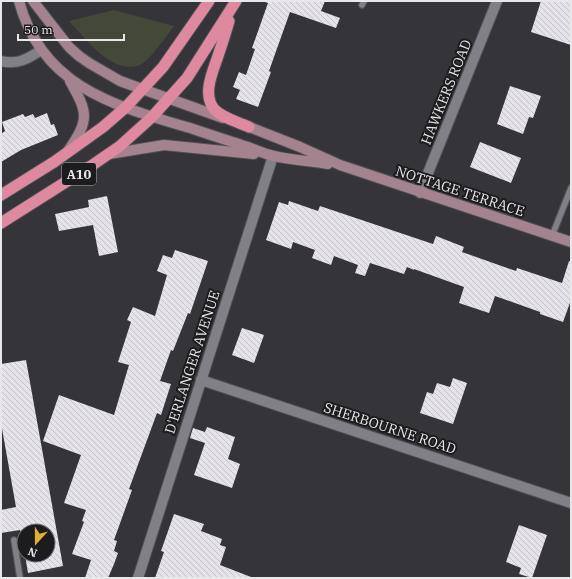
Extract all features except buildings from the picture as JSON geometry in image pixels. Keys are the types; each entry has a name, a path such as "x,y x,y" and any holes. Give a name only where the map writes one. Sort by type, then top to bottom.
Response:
{"highway":[{"name":"A10","path":"1,195 103,127 126,107 163,67 209,1"},
{"name":"A10","path":"1,223 70,180 120,146 152,117 187,78 235,2"},
{"path":"235,2 211,75 209,94 211,104 219,113 249,127"}],"main road":[{"path":"19,1 26,25 41,50 56,67 68,77 79,97 85,114 79,134 67,152"},
{"name":"NOTTAGE TERRACE","path":"32,1 57,33 79,56 115,78 249,127 340,165 420,193 571,242"},
{"name":"NOTTAGE TERRACE","path":"68,77 78,85 97,96 152,117 273,156 340,165"},
{"path":"108,154 164,145 273,156"}],"street":[{"name":"HAWKERS ROAD","path":"420,193 497,1"},
{"path":"1,61 15,63 23,61 41,50"},
{"name":"D'ERLANGER AVENUE","path":"138,578 200,380 273,156"},
{"name":"SHERBOURNE ROAD","path":"200,380 571,503"}],"lane":[{"path":"552,236 571,188"},
{"path":"14,540 20,578"}],"green space":[{"path":"114,10 174,26 154,52 142,64 131,67 121,66 101,54 69,21"}]}
